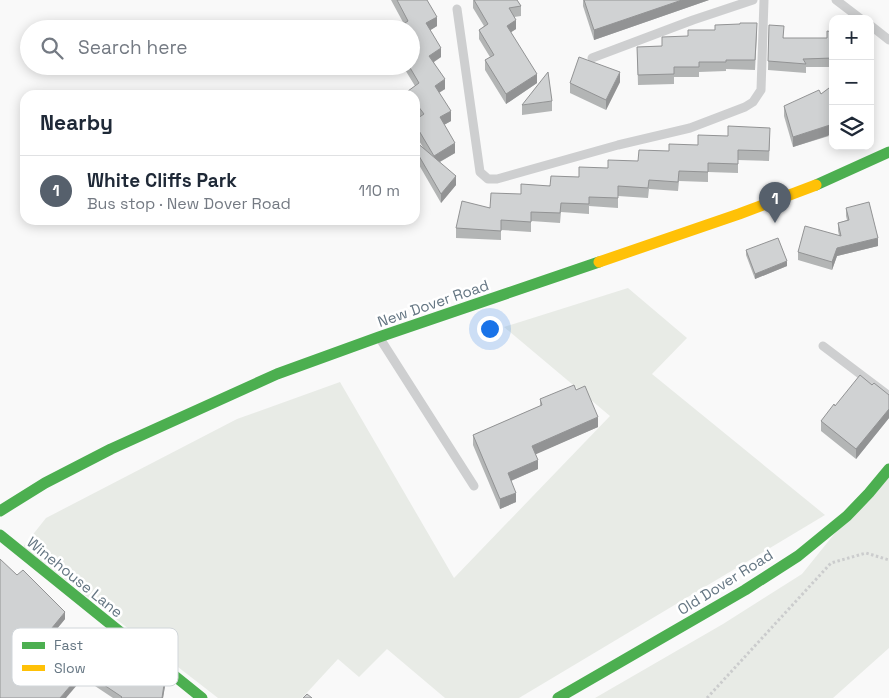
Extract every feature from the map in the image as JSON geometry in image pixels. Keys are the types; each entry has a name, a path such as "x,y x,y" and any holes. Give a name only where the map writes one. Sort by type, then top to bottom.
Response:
{"main road":[{"name":"New Dover Road","path":"0,511 45,482 197,409 277,374 379,337 730,217 804,190 889,152"},
{"name":"Old Dover Road","path":"558,698 725,602 791,559 844,520 874,490 889,469"},
{"name":"Winehouse Lane","path":"0,535 115,628"},
{"name":"Winehouse Lane","path":"178,679 202,698"}],"lane":[{"path":"592,58 692,20 753,0"},
{"path":"457,9 480,172 488,179 497,179 608,148 690,128 736,112 753,102 761,90 764,0"},
{"path":"836,0 856,15"},
{"path":"874,29 889,40"},
{"path":"379,337 474,486"},
{"path":"823,346 889,396"}],"path":[{"path":"707,698 831,563 866,554 889,560"}],"shaded area":[{"path":"628,288 687,338 652,374 825,515 519,698 445,698 387,649 359,677 338,659 302,698 218,698 178,667 178,628 128,628 23,547 46,518 237,419 340,382 454,578 610,416 504,327"},
{"path":"889,466 889,648 833,698 595,698 723,624 802,574"}],"building":[{"path":"397,0 427,0 437,17 426,23 441,48 429,56 445,79 435,86 451,111 440,117 455,143 434,156 420,132 420,117 424,114 420,109 420,90 409,90 419,83 414,75 420,75 420,20 407,20"},
{"path":"474,0 517,0 521,6 509,8 516,20 507,26 537,74 506,94 485,60 494,55 479,30 488,24"},
{"path":"584,0 682,0 594,30"},
{"path":"757,23 755,60 699,62 699,67 674,67 674,74 638,75 637,47 662,46 662,37 688,36 688,30 715,30 715,25"},
{"path":"769,25 784,26 783,38 827,38 827,31 829,31 829,58 803,59 806,64 768,61"},
{"path":"579,57 620,72 606,100 570,83"},
{"path":"548,72 552,101 522,105"},
{"path":"829,88 829,125 793,137 784,106 819,90 821,94"},
{"path":"728,126 770,128 769,151 738,150 738,164 708,163 708,172 679,171 678,182 649,180 648,188 618,186 618,198 589,197 589,204 561,203 560,213 531,212 531,222 501,220 501,231 456,228 462,201 490,208 491,193 521,194 521,184 550,186 551,176 579,177 579,167 608,168 608,160 638,161 639,150 669,151 669,144 698,145 698,135 728,136"},
{"path":"420,145 456,176 441,194 420,158"},
{"path":"869,202 878,238 837,248 832,262 798,252 805,226 841,236 838,223 849,220 846,208"},
{"path":"778,238 787,261 755,274 746,250"},
{"path":"860,375 889,395 889,409 856,449 821,421"},
{"path":"574,385 576,390 585,386 598,417 532,446 538,460 508,473 516,493 500,499 473,435 542,405 540,399"},
{"path":"0,559 17,575 23,570 65,612 52,628 12,628 12,686 70,686 60,698 0,698"},
{"path":"106,686 164,686 162,698 122,697"},
{"path":"307,694 312,698 303,698"}],"traffic: fast":[{"path":"816,185 889,152"},
{"path":"0,511 45,483 111,449 277,374 599,262"},
{"path":"558,698 745,590 798,556 847,516 889,469"},
{"path":"0,535 115,628"},
{"path":"178,679 202,698"}],"traffic: slow":[{"path":"599,262 739,214 816,185"}],"place":[{"name":"White Cliffs Park","path":"775,223"}]}
